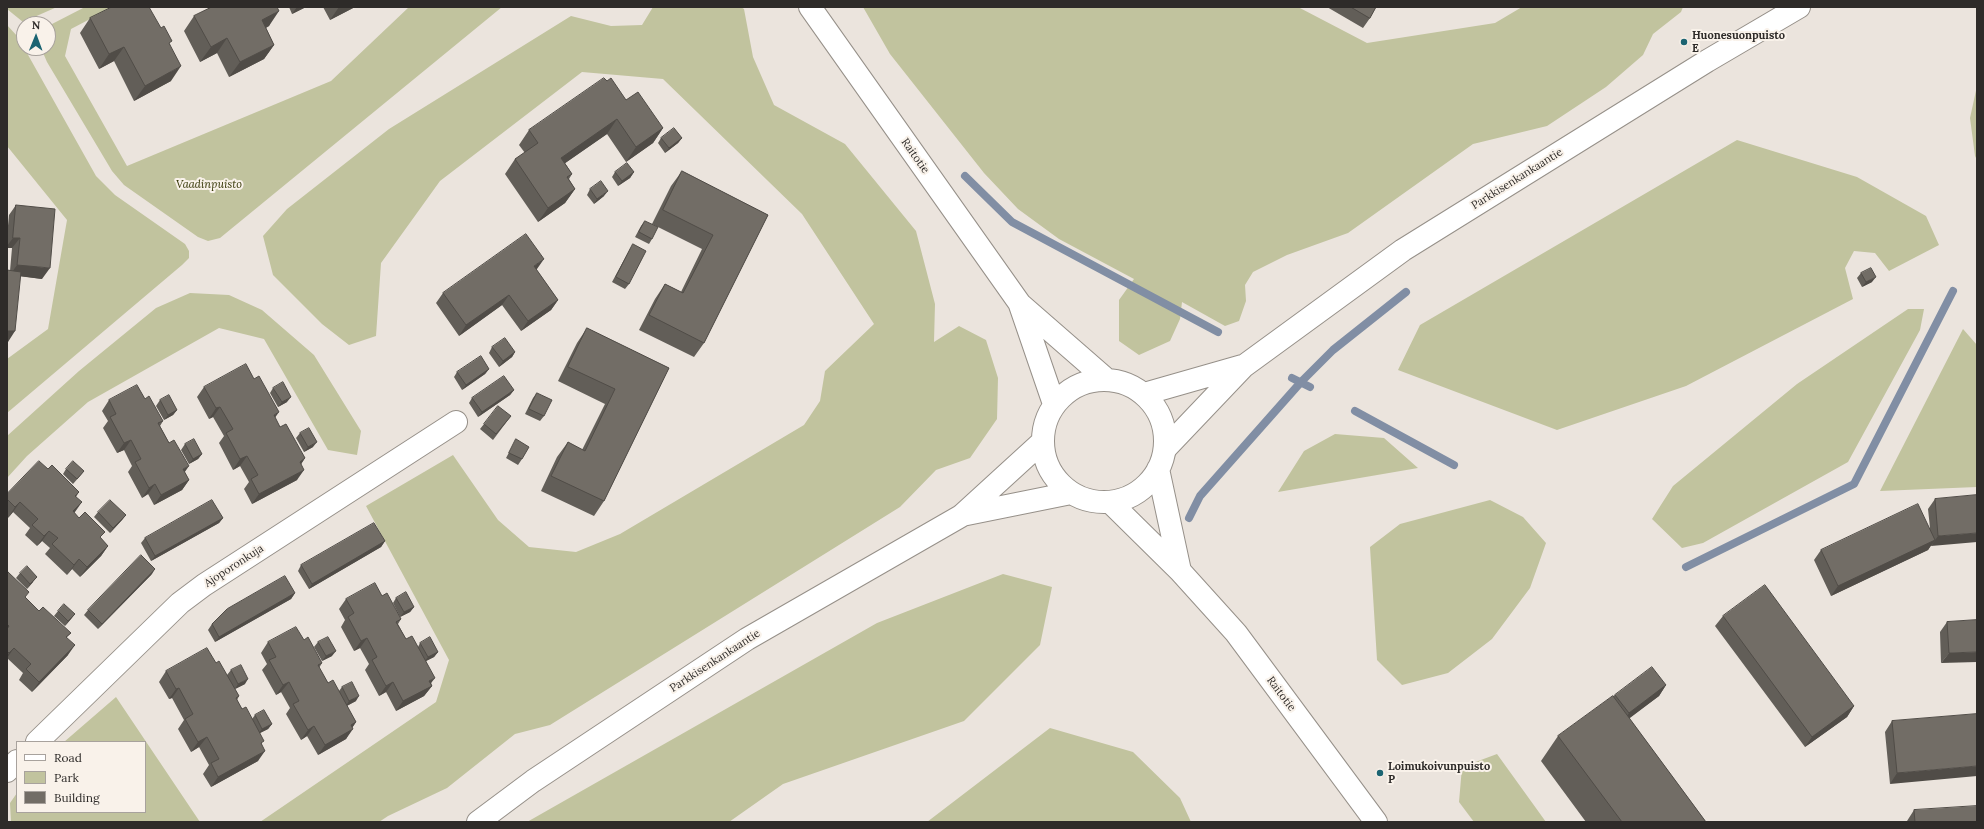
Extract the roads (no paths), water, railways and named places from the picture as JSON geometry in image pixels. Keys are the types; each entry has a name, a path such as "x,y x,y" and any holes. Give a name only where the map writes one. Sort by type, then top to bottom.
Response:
{"main road":[{"name":"Raitotie","path":"810,7 1020,304 1106,379"},
{"name":"Parkkisenkankaantie","path":"1162,459 1244,366 1403,250 1707,61 1799,7"},
{"name":"Raitotie","path":"1020,304 1054,404"},
{"name":"Parkkisenkankaantie","path":"1144,394 1244,366"},
{"path":"1106,379 1126,384 1144,394 1157,410 1164,429 1162,459 1146,485 1130,497 1110,502 1089,500 1070,493 1056,479 1046,462 1042,442 1045,422 1054,404 1068,390 1086,382 1106,379"},
{"name":"Ajoporonkuja","path":"38,741 180,603 204,585 456,422"},
{"name":"Parkkisenkankaantie","path":"478,822 533,781 747,639 961,516 1042,442"},
{"name":"Raitotie","path":"1162,459 1180,571"},
{"name":"Parkkisenkankaantie","path":"961,516 1070,493"},
{"name":"Raitotie","path":"1110,502 1180,571 1236,633 1376,822"},
{"path":"7,771 16,762"}],"waterway":[{"path":"965,176 1012,222 1218,332"},
{"path":"1686,567 1854,484 1953,291"},
{"path":"1189,518 1200,496 1301,382 1333,350 1406,292"},
{"path":"1292,378 1310,387"},
{"path":"1355,411 1454,465"}],"place":[{"name":"Huonesuonpuisto E","path":"1684,42"},
{"name":"Loimukoivunpuisto P","path":"1380,773"}],"park label":[{"name":"Vaadinpuisto","path":"209,185"}]}
